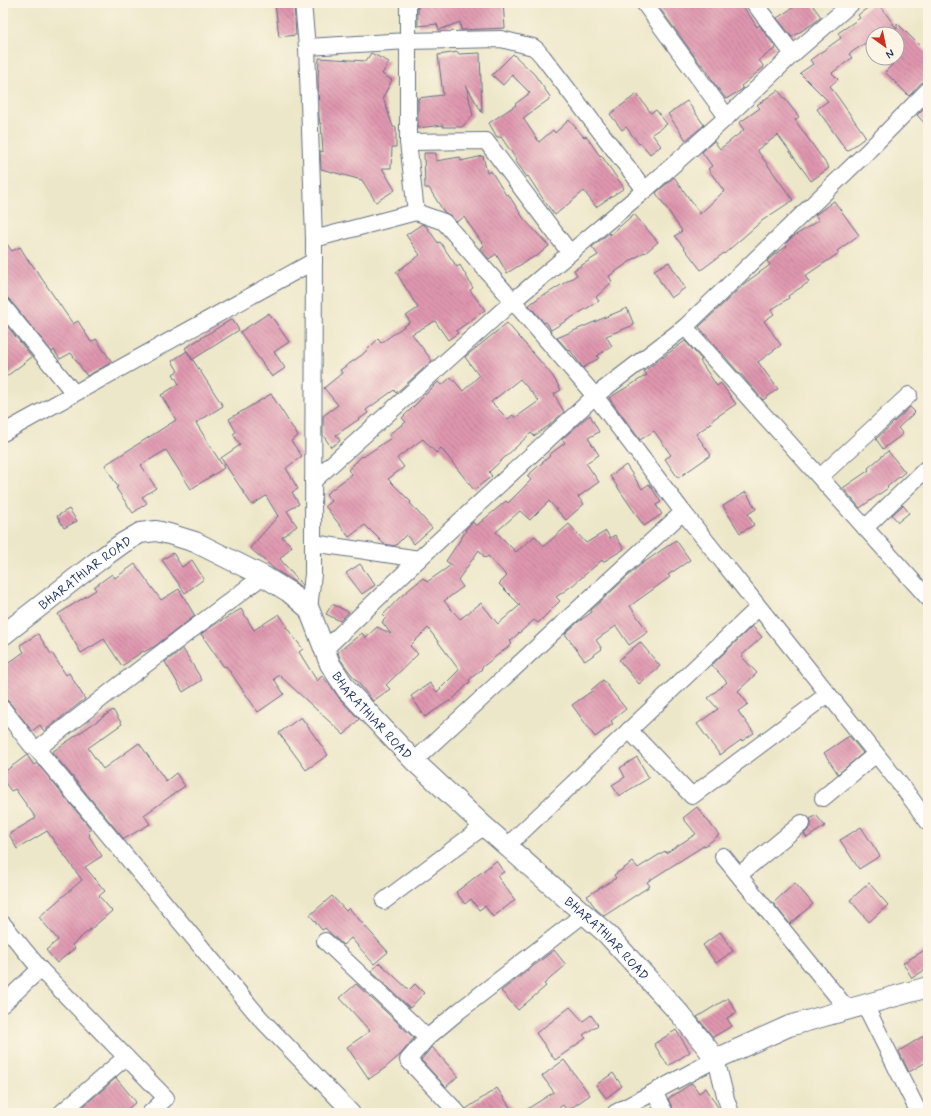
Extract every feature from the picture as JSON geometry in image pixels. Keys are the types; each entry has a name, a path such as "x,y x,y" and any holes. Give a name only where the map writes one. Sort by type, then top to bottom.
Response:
{"main road":[{"name":"BHARATHIAR ROAD","path":"3,635 104,556 140,533 156,531 195,542 263,576 289,592 309,609 330,664 347,690 414,761 506,847 607,934 680,1014 716,1059"},
{"path":"716,1059 789,1026 928,987"}],"street":[{"path":"303,3 314,239 313,574 309,609"},
{"path":"408,3 408,142 416,212"},
{"path":"644,3 726,117"},
{"path":"754,3 793,54"},
{"path":"313,481 513,301 645,190 793,54 852,3"},
{"path":"306,47 408,41 501,39 529,45 535,48 645,190"},
{"path":"325,649 419,559 595,396 685,326 866,153 928,90"},
{"path":"408,142 486,142 570,253"},
{"path":"314,239 416,212 444,222 595,396 758,608 904,789 928,822"},
{"path":"3,433 314,261"},
{"path":"3,306 74,393"},
{"path":"685,326 928,598"},
{"path":"820,477 909,395"},
{"path":"865,528 928,466"},
{"path":"414,761 683,512"},
{"path":"313,543 419,559"},
{"path":"37,749 263,576"},
{"path":"506,847 758,608"},
{"path":"629,730 692,796 828,694"},
{"path":"3,708 32,746 37,749 260,1018 352,1113"},
{"path":"823,798 876,754"},
{"path":"739,875 802,823"},
{"path":"384,901 484,826"},
{"path":"723,856 856,1007 919,1113"},
{"path":"458,1113 408,1060 427,1038 459,1011 584,914"},
{"path":"3,924 40,969 166,1098 150,1113"},
{"path":"325,941 427,1038"},
{"path":"3,1004 40,969"},
{"path":"61,1113 126,1057"},
{"path":"615,1113 716,1059 731,1113"},
{"path":"654,1092 665,1113"}],"building":[{"path":"275,3 294,3 296,35 279,37"},
{"path":"418,3 503,3 505,28 461,30 460,22 439,30 437,24 418,26"},
{"path":"656,3 741,3 757,27 759,25 776,48 759,60 764,67 741,86 743,89 726,99 703,65 701,65"},
{"path":"800,3 811,3 821,17 792,37 777,18"},
{"path":"874,3 878,3 895,26 865,26 865,43 849,54 852,58 832,73 838,79 830,86 866,137 847,151 817,109 828,101 800,73 813,64 810,60 841,38 838,33 860,18 858,15"},
{"path":"905,31 928,54 928,81 921,83 909,96 885,72 891,66 905,66"},
{"path":"458,52 458,54 480,53 482,113 466,85 473,115 462,127 443,127 443,125 418,128 418,98 443,95 438,55"},
{"path":"371,53 389,62 382,74 392,80 383,97 393,127 396,127 396,147 392,147 391,168 382,168 395,190 376,202 362,180 321,169 320,151 323,152 321,123 320,124 319,116 319,58 366,61"},
{"path":"513,54 534,74 551,98 523,118 539,142 553,130 555,133 569,120 584,137 586,136 624,188 596,207 584,191 555,215 515,160 516,159 501,137 497,137 489,123 516,105 515,104 530,93 512,75 503,85 492,75"},
{"path":"778,90 799,117 795,120 829,168 811,181 778,135 757,150 793,200 763,220 724,254 701,270 675,236 682,231 656,193 674,177 700,214 724,191 708,169 712,166 702,152 714,141 720,149 744,130 739,123 760,108 757,105"},
{"path":"637,94 651,113 656,110 667,124 652,134 661,146 650,154 641,143 639,144 626,127 622,130 610,114"},
{"path":"687,101 704,125 686,140 668,114"},
{"path":"928,104 928,127 917,115"},
{"path":"424,153 436,153 436,161 460,157 461,161 483,156 487,173 491,171 506,195 508,194 524,219 549,246 536,257 535,256 507,273 496,254 489,259 480,248 484,246 464,217 456,222 451,216 444,212 429,188 425,188"},
{"path":"834,201 859,235 837,251 839,253 805,276 809,282 771,310 774,314 764,321 781,345 758,362 778,389 763,400 699,327 745,283 770,265 767,261 787,246 786,243 791,238 819,220 815,215"},
{"path":"634,214 658,242 645,253 644,252 609,276 612,282 596,297 599,301 551,330 546,322 544,323 529,305 544,294 545,295 577,275 574,270 598,255 592,247 609,233 610,235"},
{"path":"422,224 426,226 438,243 440,242 457,267 460,265 473,288 470,290 485,310 456,331 458,333 448,340 435,321 412,334 432,361 396,393 394,390 366,410 368,413 336,435 340,441 331,447 323,435 323,416 338,405 324,388 342,373 340,370 362,355 378,339 381,343 410,322 406,316 418,308 396,272 420,255 406,235"},
{"path":"3,239 12,251 20,247 73,324 78,321 91,342 96,339 112,362 87,376 71,353 60,359 54,350 52,352 10,300 7,297 3,297"},
{"path":"669,262 685,288 671,298 654,270"},
{"path":"627,308 634,325 606,336 612,346 597,356 599,358 583,368 570,350 569,351 557,338"},
{"path":"269,313 289,342 274,352 285,368 272,377 240,332"},
{"path":"232,319 239,330 192,360 185,348"},
{"path":"3,321 32,357 3,379"},
{"path":"507,323 552,375 561,390 554,394 564,412 534,436 531,433 489,472 492,476 474,490 441,448 436,453 423,439 397,458 404,467 388,479 411,502 410,503 432,528 414,544 406,535 395,546 384,544 365,525 349,537 325,506 331,501 326,494 352,474 348,470 362,456 363,457 391,438 389,434 406,422 402,418 438,382 442,385 451,377 463,391 479,376 465,357","holes":["520,379 539,401 515,418 513,415 508,419 491,402"]},
{"path":"685,341 702,360 700,361 717,386 721,383 736,404 712,420 713,422 696,434 711,455 678,478 665,459 671,455 654,431 640,440 609,398 647,375 644,371"},
{"path":"187,351 223,406 196,423 224,468 191,489 166,450 141,465 156,488 142,497 147,503 133,513 116,488 118,487 105,465 176,420 161,395 179,384 173,374 178,371 172,361"},
{"path":"271,394 298,436 291,441 302,456 286,468 298,489 292,492 299,504 287,511 297,526 282,537 292,546 280,559 302,585 302,588 274,569 250,548 278,516 266,496 252,505 221,458 240,445 233,434 236,432 229,419"},
{"path":"910,407 915,412 898,428 903,434 883,449 876,439"},
{"path":"590,415 599,432 588,438 599,455 586,463 599,482 578,497 584,504 566,520 549,501 530,520 520,511 496,532 516,552 535,536 544,546 569,524 586,543 606,531 610,538 615,535 624,549 603,562 602,560 573,585 556,597 560,601 538,623 534,620 510,641 512,644 481,668 482,669 469,680 470,682 450,702 449,701 425,717 411,696 430,683 437,692 459,670 428,628 410,646 418,654 386,685 390,689 373,701 340,659 338,652 362,633 365,638 377,627 391,634 382,622 386,618 383,615 400,597 423,578 427,582 451,565 446,561 466,531 465,530 473,522 476,526 506,501 508,503 531,480 527,476 550,456 549,455 565,443 562,439","holes":["479,550 485,558 488,556 507,576 499,584 520,605 498,624 481,603 460,619 444,601 463,587 458,580"]},
{"path":"888,451 905,472 887,487 888,488 860,508 843,488 869,470 868,468"},
{"path":"626,465 642,489 649,484 661,502 656,505 662,514 644,526 610,476"},
{"path":"746,492 756,509 748,514 754,525 740,533 723,506"},
{"path":"903,505 909,513 898,522 892,515"},
{"path":"69,509 77,521 64,528 57,516"},
{"path":"676,540 690,560 668,575 670,577 630,606 648,632 629,645 616,626 596,640 602,649 585,661 565,634 592,612 591,610 639,566"},
{"path":"173,553 182,567 192,560 204,579 185,593 162,560"},
{"path":"135,564 161,600 179,589 195,616 155,646 144,652 143,651 122,666 104,639 81,653 58,614 96,590 94,587 112,574 115,578"},
{"path":"360,564 375,585 362,594 346,573"},
{"path":"332,604 349,612 340,621 326,614"},
{"path":"241,609 254,630 279,614 287,626 286,627 303,649 299,652 317,681 322,676 339,698 359,719 344,735 279,675 274,679 284,694 258,712 226,666 224,667 201,634"},
{"path":"752,626 762,637 741,656 757,673 738,691 748,704 738,711 754,733 720,755 697,724 718,709 708,698 727,682 712,665"},
{"path":"38,634 66,675 69,673 85,699 44,731 40,725 32,731 10,703 7,700 3,700 3,667 24,652 20,645"},
{"path":"640,642 660,666 639,684 619,660"},
{"path":"183,649 202,680 183,692 165,662"},
{"path":"603,680 626,709 611,721 613,724 595,737 572,705 592,691 591,690"},
{"path":"113,710 122,724 88,748 103,769 139,743 166,781 176,773 185,786 144,815 150,824 124,839 52,752"},
{"path":"301,717 328,755 306,770 279,733"},
{"path":"849,736 863,753 838,774 824,753"},
{"path":"27,755 34,765 37,763 91,829 88,831 89,836 102,856 85,867 105,891 99,896 112,911 72,945 75,948 57,963 46,950 58,940 39,917 82,880 47,831 17,849 9,834 36,818 15,789 11,791 3,780 3,773"},
{"path":"637,757 649,778 619,796 612,785 625,777 620,768"},
{"path":"697,807 719,835 705,846 647,882 650,886 604,916 596,909 587,896 616,878 614,875 633,862 638,868 665,851 666,853 696,834 683,818"},
{"path":"816,815 825,826 807,838 804,834 811,827 810,819"},
{"path":"861,827 880,856 859,869 840,840"},
{"path":"496,861 504,872 497,876 515,900 493,917 485,906 479,910 471,899 465,904 456,892"},
{"path":"795,883 813,904 790,924 773,903"},
{"path":"869,883 888,905 869,922 850,900"},
{"path":"332,896 346,911 349,908 388,952 374,964 351,938 343,945 325,928 322,930 310,915"},
{"path":"720,932 733,951 716,963 703,945"},
{"path":"928,948 928,968 912,978 903,963"},
{"path":"554,950 566,965 544,984 546,986 518,1010 501,991"},
{"path":"380,963 409,990 415,984 424,993 410,1008 371,971"},
{"path":"356,984 414,1038 400,1055 369,1079 347,1047 370,1031 340,998"},
{"path":"728,998 737,1012 727,1018 732,1026 713,1037 697,1017"},
{"path":"570,1007 583,1021 591,1015 598,1025 583,1035 586,1038 555,1060 536,1033"},
{"path":"676,1030 690,1052 668,1066 654,1044"},
{"path":"928,1033 928,1061 909,1072 899,1051"},
{"path":"432,1047 458,1076 446,1087 421,1060"},
{"path":"564,1060 590,1095 567,1111 563,1105 551,1113 521,1113 554,1092 542,1076"},
{"path":"613,1073 622,1086 606,1098 596,1085"},
{"path":"116,1078 136,1102 123,1113 76,1113"},
{"path":"692,1083 699,1093 706,1088 721,1113 674,1113 668,1099"},
{"path":"497,1088 514,1113 467,1113 466,1109"}]}
